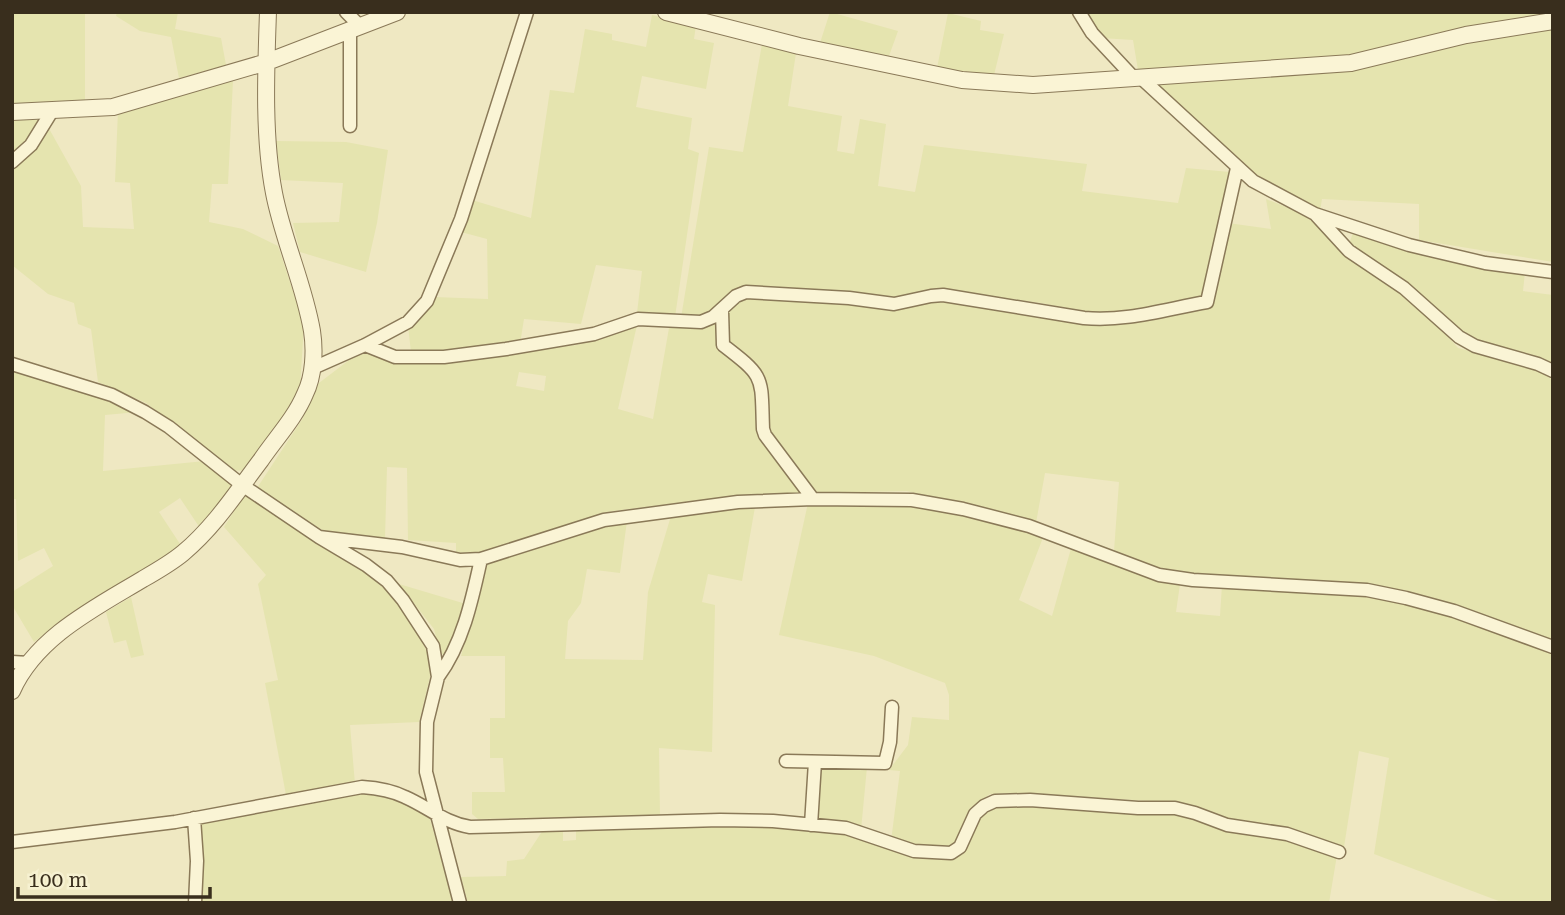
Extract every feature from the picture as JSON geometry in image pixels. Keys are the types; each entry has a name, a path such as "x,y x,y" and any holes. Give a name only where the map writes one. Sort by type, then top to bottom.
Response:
{"street":[{"path":"12,691 29,663 51,639 82,616 177,558 221,517 293,416 306,392 313,368 313,333 280,225 273,190 267,62 268,12"},
{"path":"346,12 355,28 350,126"},
{"path":"12,112 113,107 267,62 397,12"},
{"path":"313,368 408,322 427,301 461,219 527,12"},
{"path":"666,12 724,20 962,80 1033,85 1351,63 1466,35 1553,21"},
{"path":"1079,12 1092,33 1137,77 1253,181 1315,214 1409,245 1485,263 1553,272"},
{"path":"12,162 31,145 52,111"},
{"path":"365,345 395,357 444,357 557,342 594,334 638,319 701,322 722,311 736,296 746,292 849,298 894,304 943,295 1106,320 1207,302 1237,168"},
{"path":"1315,214 1349,251 1404,288 1459,337 1475,346 1538,363 1553,371"},
{"path":"722,311 723,345 753,368 759,378 765,435 813,499"},
{"path":"12,364 113,396 141,410 169,427 242,485 366,565 387,581 403,600 433,646 438,677"},
{"path":"319,537 402,547 460,560 481,559 604,520 738,502 813,499 912,500 963,509 1029,526 1159,575 1193,580 1367,590 1454,611 1553,647"},
{"path":"460,903 426,772 425,748 427,722 438,677 450,660 471,606 481,559"},
{"path":"12,663 29,663"},
{"path":"786,761 885,763 890,742 892,707"},
{"path":"811,825 815,762"},
{"path":"12,842 134,828 362,787 383,789 405,797 456,825 470,827 720,820 846,828 914,851 951,853 960,847 975,814 995,801 1030,800 1175,808 1227,825 1287,834 1339,852"},
{"path":"194,818 197,861 195,903"}],"green space":[{"path":"12,12 85,12 85,103 12,106"},
{"path":"117,12 178,12 175,29 221,38 226,65 179,78 171,37 140,31 116,16"},
{"path":"830,12 898,31 889,56 820,43"},
{"path":"1085,12 1553,13 1492,23 1351,56 1138,70 1133,40 1101,38"},
{"path":"948,13 981,21 980,30 1004,34 994,75 937,68"},
{"path":"652,15 696,25 694,39 714,43 706,89 642,76 636,107 692,118 688,149 699,153 675,317 637,313 642,271 596,265 581,324 524,319 520,344 446,352 411,352 408,326 434,297 488,299 487,239 461,232 472,200 531,218 550,90 574,93 585,29 612,34 612,40 646,47"},
{"path":"1553,29 1553,262 1419,240 1419,204 1322,199 1320,211 1257,175 1154,83"},
{"path":"762,44 796,53 788,106 842,116 837,151 854,154 860,119 886,124 878,186 915,192 924,145 1087,164 1082,191 1178,203 1186,168 1230,172 1202,298 1106,316 1041,303 947,291 895,300 754,287 701,317 681,318 709,147 743,152"},
{"path":"233,80 228,184 212,184 209,222 243,229 278,246 304,324 300,388 247,470 232,471 146,403 98,382 91,329 78,324 74,303 48,294 12,265 12,167 47,125 81,186 83,227 134,229 130,183 115,182 118,111"},
{"path":"12,119 41,119 12,154"},
{"path":"276,141 346,142 388,150 377,223 366,272 300,252 293,223 339,222 343,183 281,180"},
{"path":"1266,199 1311,217 1428,314 1458,348 1534,367 1553,380 1553,641 1459,606 1404,591 1344,582 1172,572 1114,551 1119,482 1045,473 1036,523 907,491 815,493 768,432 766,381 762,374 725,344 726,314 740,296 942,299 1104,324 1208,305 1228,223 1271,229"},
{"path":"1353,233 1525,272 1523,291 1553,295 1553,368 1469,339 1349,244"},
{"path":"718,321 719,348 747,369 757,386 758,434 804,494 745,495 613,511 483,552 456,553 456,543 408,540 407,468 387,467 385,538 324,531 257,488 303,418 315,386 361,351 377,357 413,360 489,356 577,345 637,325 618,409 653,419 669,328 700,326","holes":["519,372 546,376 544,391 516,386"]},
{"path":"12,368 138,412 105,415 103,471 205,461 234,486 200,528 180,498 159,512 182,547 69,615 34,642 12,605 12,592 53,566 44,548 18,561 16,499 12,499"},
{"path":"245,494 361,569 386,590 410,617 428,654 431,673 419,722 350,725 355,784 286,795 265,683 278,680 258,584 266,575 224,527"},
{"path":"808,503 913,504 957,511 1044,535 1019,600 1052,616 1072,545 1180,584 1176,612 1220,616 1222,585 1368,593 1445,615 1553,652 1553,903 1504,903 1374,854 1389,758 1359,751 1344,847 1284,826 1226,820 1183,803 1019,793 990,794 970,808 962,833 953,846 912,845 891,841 900,771 889,770 908,745 912,717 949,720 949,695 945,683 874,656 779,635"},
{"path":"732,507 755,507 742,581 708,574 702,602 715,605 712,752 659,748 660,815 478,819 472,814 472,792 505,792 503,758 490,758 490,718 505,718 505,656 461,656 485,562 606,524 627,521 620,573 587,569 581,603 568,621 565,659 643,660 648,592 671,516"},
{"path":"399,584 466,604 447,657 440,653 434,629"},
{"path":"131,597 144,655 131,658 126,640 114,643 106,612"},
{"path":"818,766 867,767 861,830 816,822"},
{"path":"363,792 397,798 430,819 453,903 200,903 199,821"},
{"path":"995,805 1036,805 1141,815 1173,813 1222,830 1286,840 1337,855 1329,903 468,903 461,877 506,876 507,861 524,859 543,830 563,828 563,841 576,840 576,827 713,824 844,831 911,854 952,860 963,854 979,815"}]}
